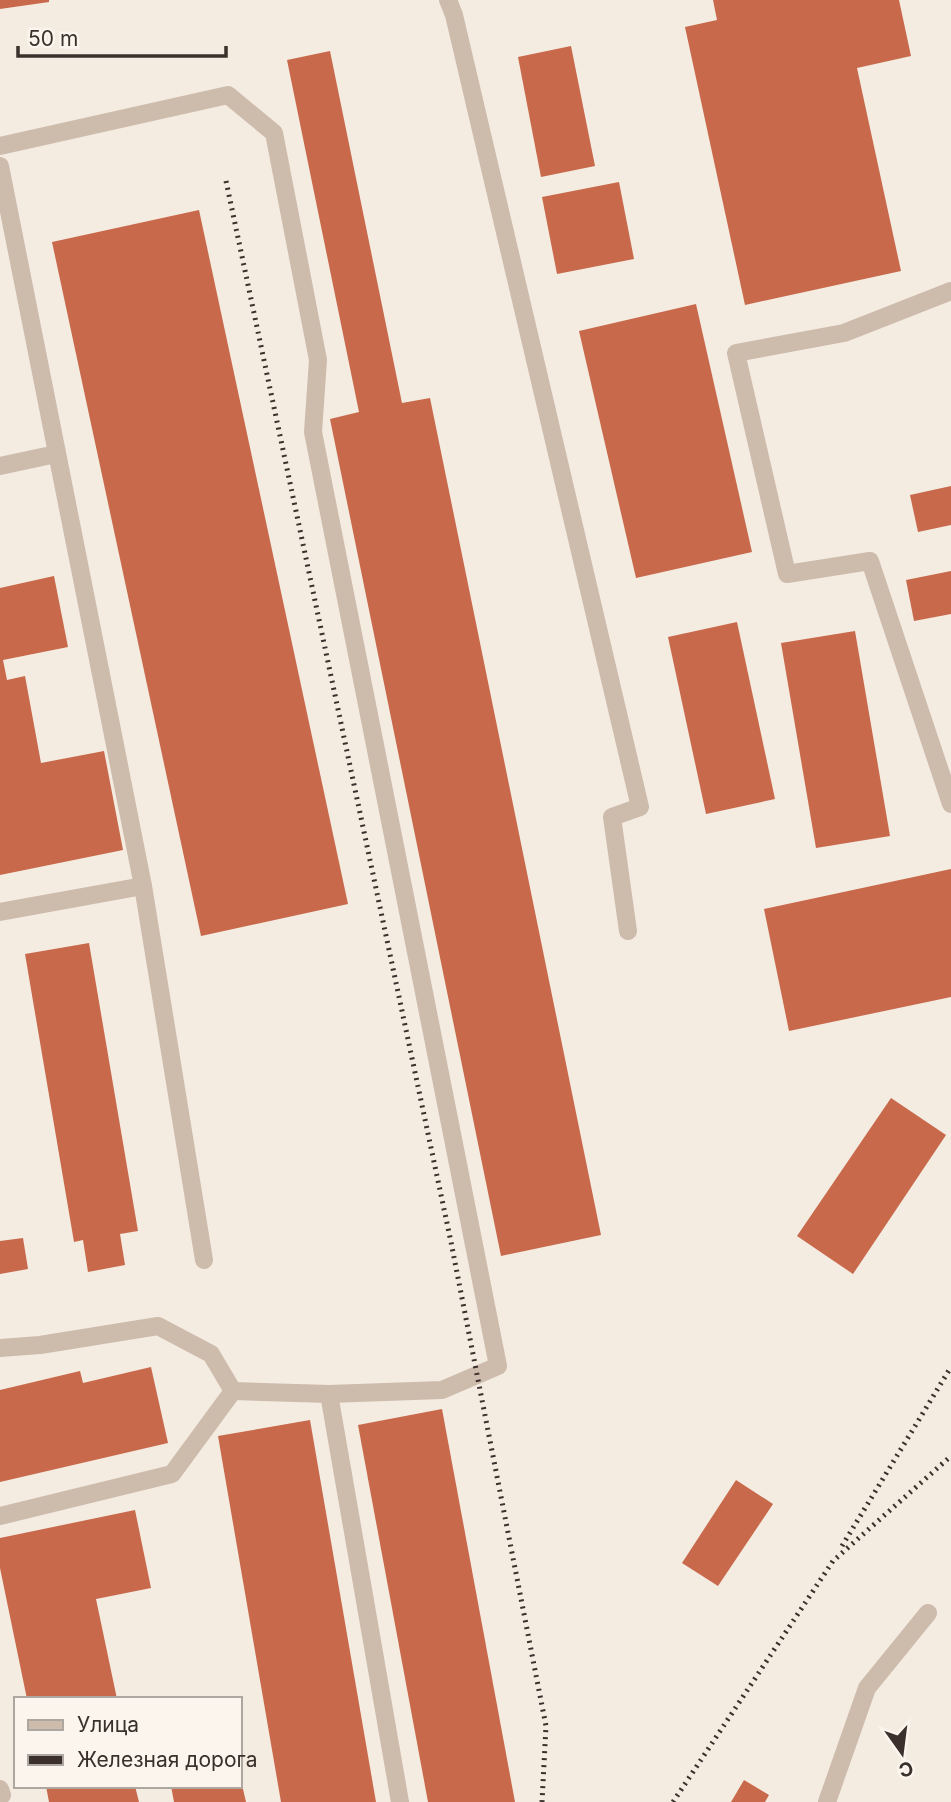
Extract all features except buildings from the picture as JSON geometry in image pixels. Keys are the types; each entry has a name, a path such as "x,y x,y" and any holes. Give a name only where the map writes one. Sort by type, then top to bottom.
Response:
{"lane":[{"path":"447,0 454,15 640,807 612,817 628,931"},
{"path":"0,146 228,95 274,134 318,360 313,432 498,1366 442,1390 329,1394 233,1391"},
{"path":"0,166 144,886 204,1260"},
{"path":"951,291 844,333 736,353 787,573 870,561 951,804"},
{"path":"0,466 56,454"},
{"path":"0,912 144,886"},
{"path":"0,1348 40,1345 158,1326 211,1354 233,1391"},
{"path":"0,1516 172,1475 233,1391"},
{"path":"329,1394 400,1802"},
{"path":"827,1802 867,1688 929,1613"}],"railway":[{"path":"226,181 451,1242 546,1726 542,1802"},
{"path":"842,1546 951,1367"},
{"path":"673,1802 833,1561 951,1456"}]}
